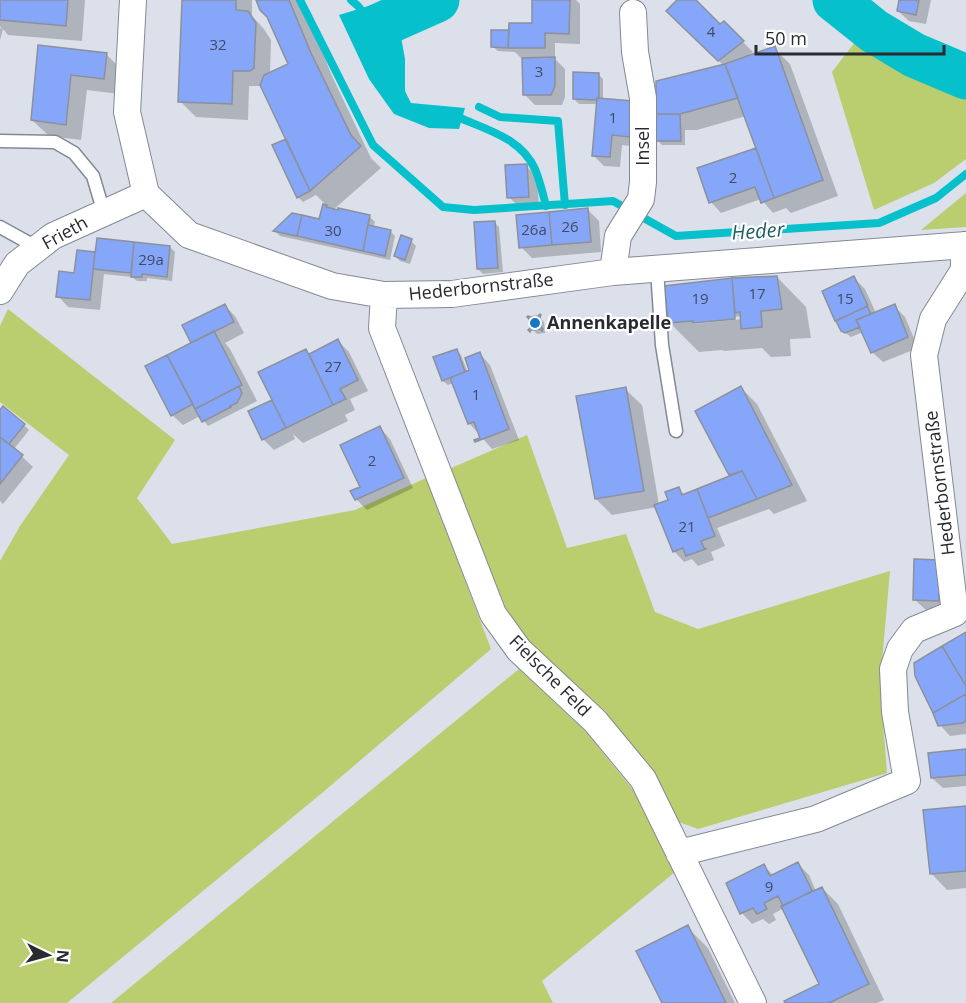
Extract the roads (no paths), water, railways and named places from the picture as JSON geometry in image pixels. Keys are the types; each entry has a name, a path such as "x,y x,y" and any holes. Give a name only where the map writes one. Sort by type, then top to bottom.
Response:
{"street":[{"path":"133,0 127,112 146,194"},
{"name":"Insel","path":"613,272 618,236 641,199 643,182 643,98 635,52 633,14"},
{"name":"Frieth","path":"0,291 17,264 53,236 146,194"},
{"name":"Hederbornstraße","path":"146,194 189,235 332,286 384,295 452,294 613,272 965,245 964,270 933,319 924,355 955,613 914,630 900,649 893,669 895,712 907,781 816,819 679,853"},
{"name":"Fielsche Feld","path":"384,295 381,328 493,614 519,650 596,721 643,779 753,1003"}],"lane":[{"path":"0,141 55,142 74,153 93,176 104,213"},
{"path":"0,227 38,248"},
{"path":"657,269 662,345 676,431"}],"water":[{"path":"385,1 401,37 405,59 405,91 411,103 465,108 459,129 429,128 394,114 369,79 339,15"}],"waterway":[{"name":"Heder","path":"300,0 373,145 443,207 474,210 613,201 676,236 879,223 936,198 966,174"},
{"name":"Heder","path":"351,0 366,16"},
{"name":"Heder","path":"374,28 437,0"},
{"name":"Heder","path":"835,0 874,31 914,55 966,77"},
{"path":"479,107 500,117 558,121 565,205"},
{"name":"Heder","path":"454,117 502,136 521,150 535,169 546,206"}],"place":[{"name":"Annenkapelle","path":"535,323"}]}
